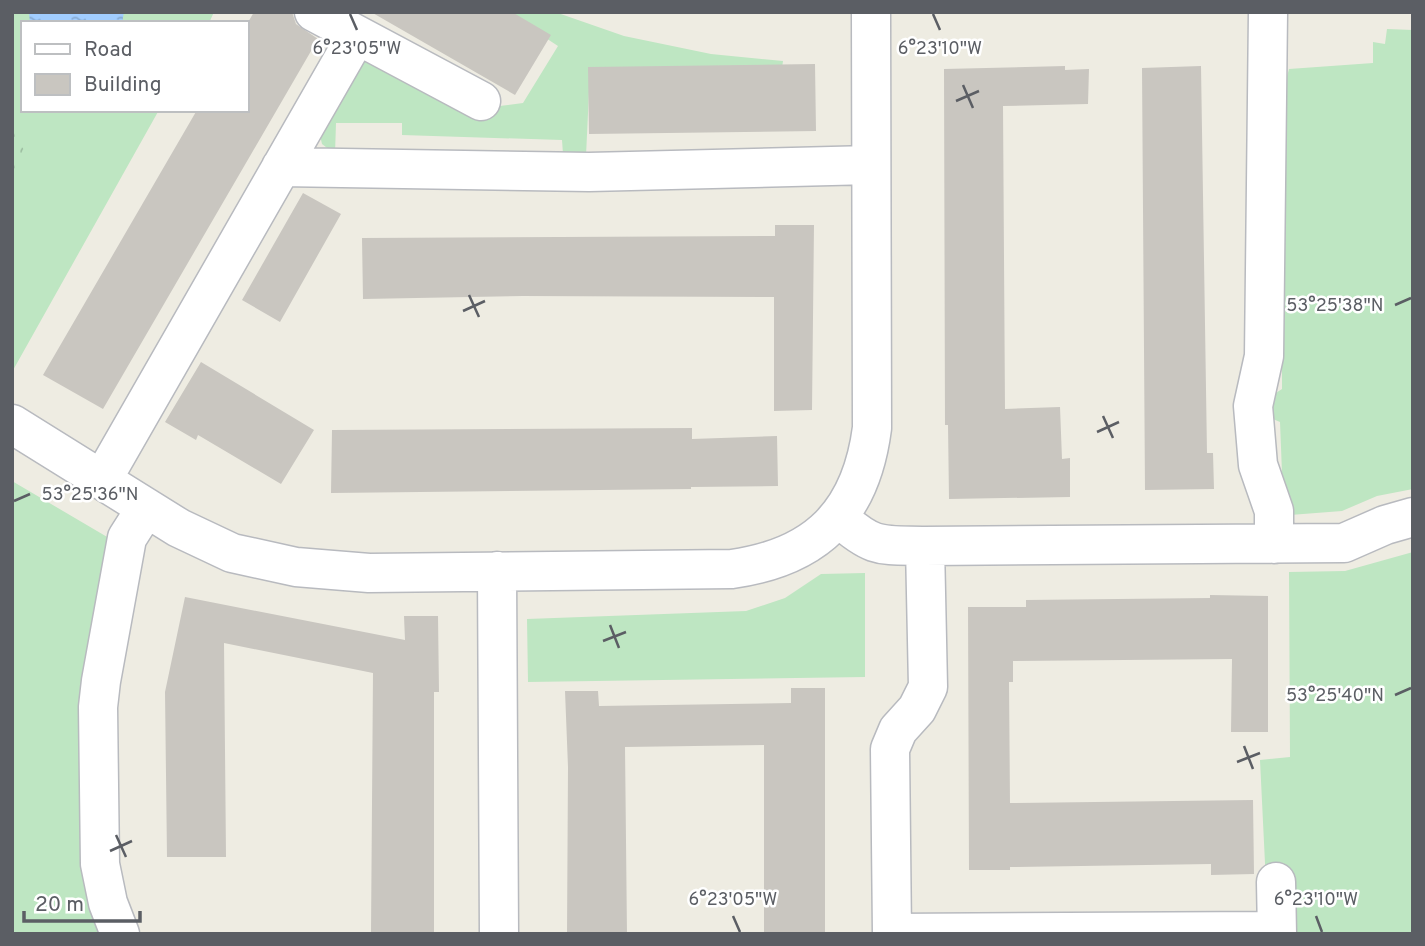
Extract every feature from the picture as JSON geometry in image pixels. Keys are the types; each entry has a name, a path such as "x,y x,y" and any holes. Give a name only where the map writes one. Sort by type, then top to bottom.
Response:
{"street":[{"path":"314,12 481,101"},
{"path":"12,424 179,528 232,553 296,567 369,573 732,569 761,565 796,551 819,536 839,518 857,486 868,456 872,428 870,12"},
{"path":"1268,12 1264,356 1253,407 1258,465 1274,511 1274,544"},
{"path":"102,480 356,35"},
{"path":"281,167 589,172 871,165"},
{"path":"120,934 108,903 100,864 98,707 100,681 127,538 146,508"},
{"path":"839,518 860,537 880,545 925,546 1344,543 1385,525 1413,517"},
{"path":"925,546 928,687 917,709 898,730 890,749 892,933 1277,933 1276,882"},
{"path":"497,571 499,934"}],"green space":[{"path":"12,12 214,12 210,21 21,21 21,112 158,112 12,372"},
{"path":"506,12 555,12 624,36 711,54 783,61 782,68 590,70 586,156 563,154 562,140 402,135 402,123 336,123 335,154 322,144 319,131 366,58 483,108 523,103 558,46"},
{"path":"1387,29 1413,30 1413,489 1377,496 1342,511 1290,515 1288,491 1282,473 1280,422 1264,415 1265,400 1282,389 1282,95 1289,69 1373,63 1373,42 1385,44"},
{"path":"12,125 27,157 12,177"},
{"path":"12,481 114,541 101,934 12,934"},
{"path":"1413,552 1413,934 1294,934 1266,884 1260,760 1290,757 1289,572 1345,571"},
{"path":"865,573 865,677 528,682 527,619 746,611 785,598 821,574"}],"water":[{"path":"29,12 124,12 122,21 30,21"}],"building":[{"path":"254,12 292,12 296,24 318,39 103,409 43,375 196,112 248,112 248,22"},
{"path":"371,12 512,12 551,35 515,95"},
{"path":"815,64 816,131 589,134 588,67"},
{"path":"1065,66 1065,70 1089,69 1088,104 1003,106 1005,409 1060,407 1062,459 1070,458 1070,497 949,499 948,425 945,425 944,69"},
{"path":"1201,66 1207,453 1213,453 1214,489 1145,490 1142,68"},
{"path":"303,193 341,214 280,322 242,300"},
{"path":"775,225 814,225 812,410 774,411 774,297 523,296 363,299 362,238 775,236"},
{"path":"201,362 314,430 281,484 198,435 196,440 165,422"},
{"path":"692,428 692,439 777,436 778,486 331,493 332,430"},
{"path":"1210,595 1268,596 1268,732 1231,732 1232,659 1013,661 1013,682 1009,682 1010,803 1253,800 1254,874 1211,875 1211,864 969,870 968,607 1026,607 1026,600 1210,598"},
{"path":"185,597 405,640 404,616 438,616 439,692 434,692 434,934 371,934 373,673 224,643 226,857 167,857 165,692"},
{"path":"791,688 825,688 825,934 764,934 764,745 625,747 627,934 567,934 568,767 565,691 598,691 599,706 791,703"}]}
